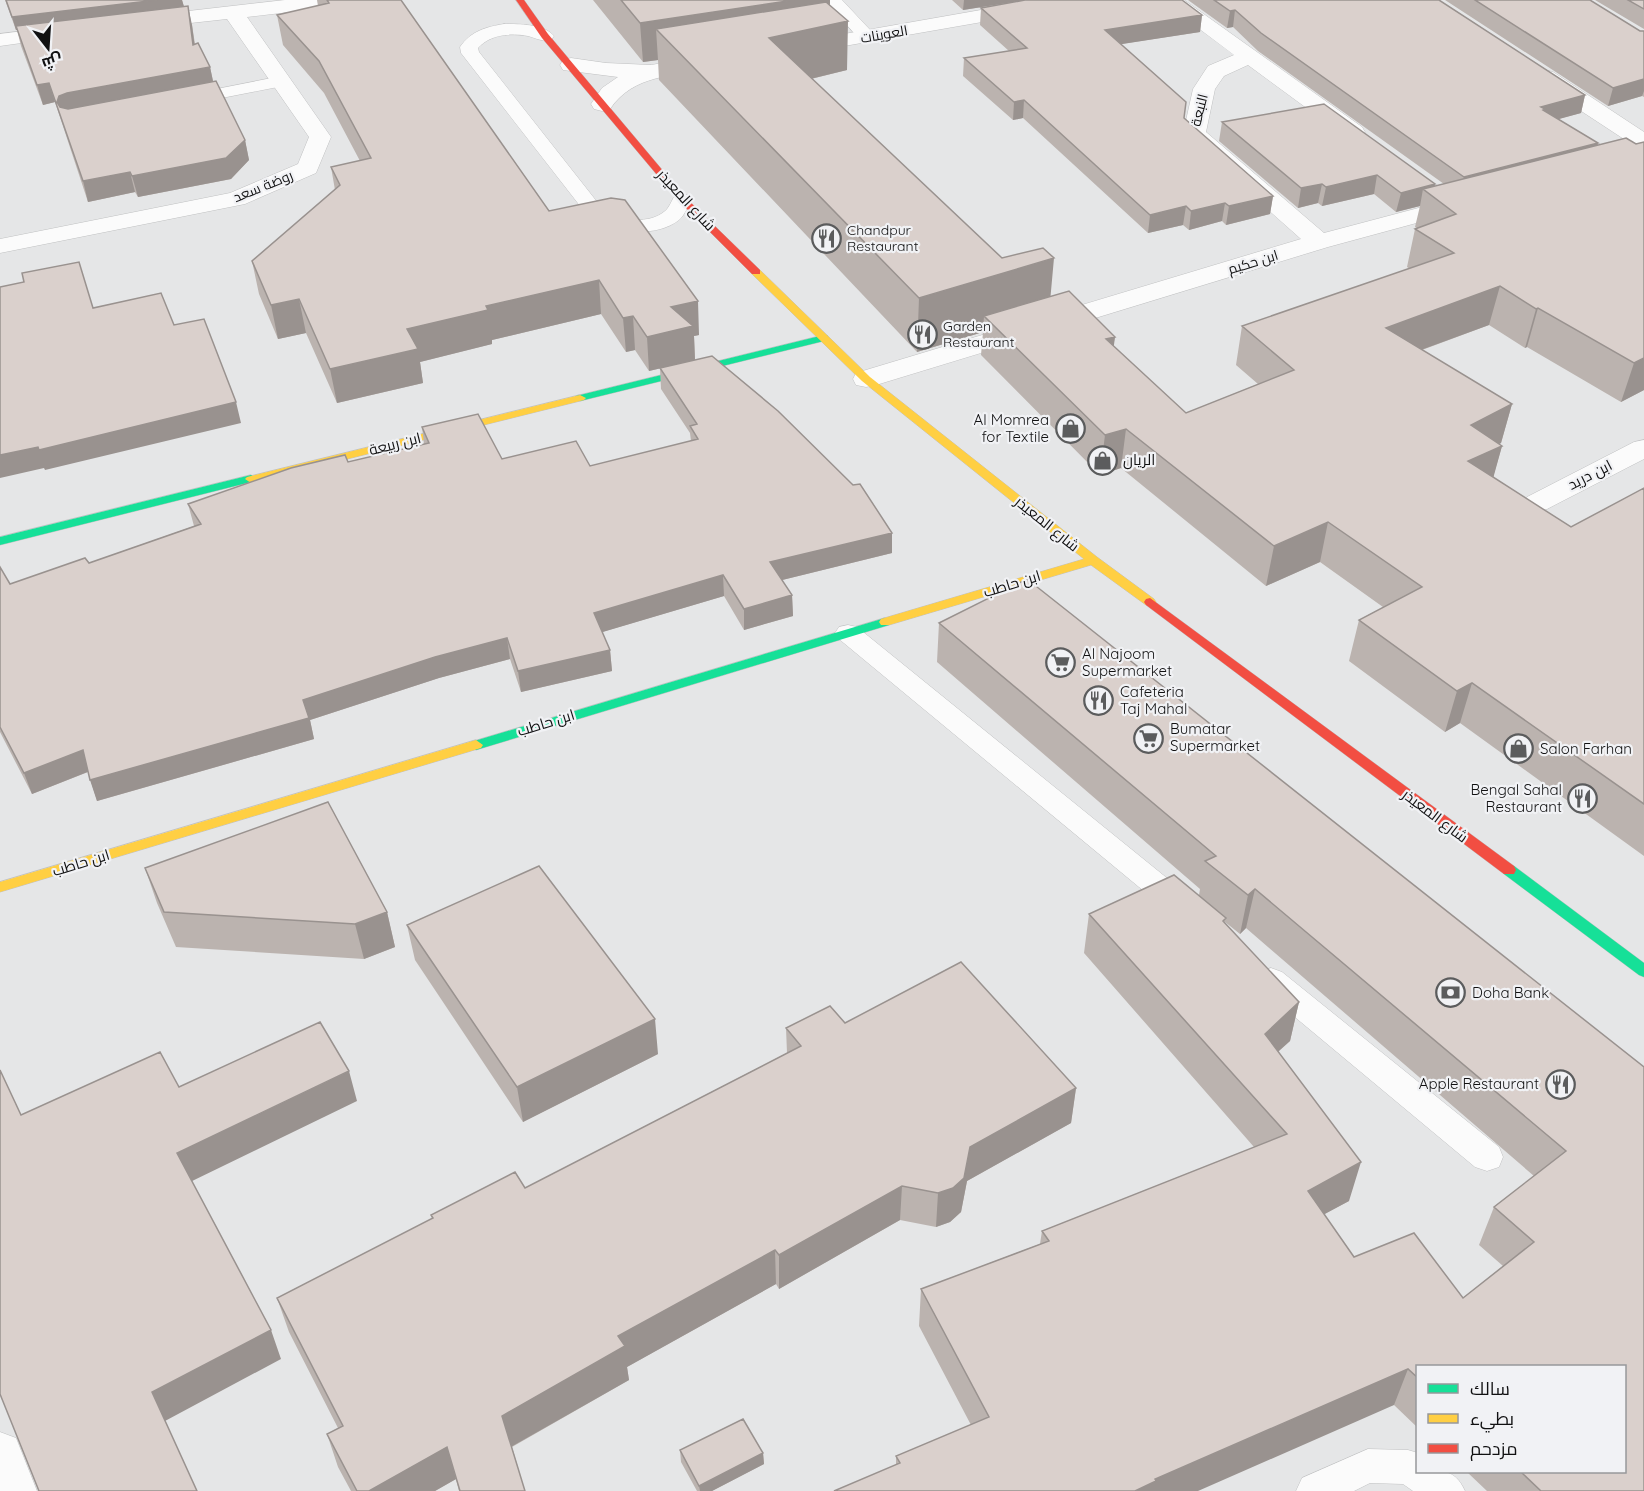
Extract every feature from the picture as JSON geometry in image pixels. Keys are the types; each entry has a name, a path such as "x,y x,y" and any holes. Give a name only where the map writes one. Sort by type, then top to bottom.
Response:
{"street":[{"path":"128,24 340,0"},
{"name":"شارع المعيذر","path":"520,0 545,36 682,199 866,379 1093,560 1644,971"},
{"name":"العوينات","path":"786,50 1074,0"},
{"path":"1171,0 1367,142"},
{"name":"روضة سعد","path":"0,246 237,199 308,168 320,137 233,12"},
{"path":"0,40 82,30"},
{"name":"النبعة","path":"1251,56 1216,71 1204,89 1194,134 1319,242"},
{"path":"571,65 606,70 658,70 716,61"},
{"path":"1526,65 1640,154"},
{"path":"602,104 619,85 658,70"},
{"name":"ابن حكيم","path":"866,379 1319,242 1445,199 1488,197"},
{"name":"ابن ربيعة","path":"0,541 824,338"},
{"name":"ابن دريد","path":"1537,503 1644,448"},
{"name":"ابن حاطب","path":"0,887 1093,560"},
{"path":"0,1454 14,1491"}],"lane":[{"path":"833,0 867,37"},
{"path":"545,36 520,29 493,32 474,41 470,47 470,54 598,216 620,225 650,225 674,215 682,199"},
{"path":"166,103 282,81"},
{"path":"848,633 1200,922"},
{"path":"1246,960 1487,1157"},
{"path":"1315,1491 1368,1466 1407,1467 1416,1473"},
{"path":"1417,1473 1446,1491"}],"building":[{"path":"6,0 157,0 12,17"},
{"path":"327,0 401,0 549,211 611,198 625,200 698,301 671,307 693,326 647,337 633,316 623,318 599,280 486,306 488,310 407,329 418,349 330,369 299,299 271,305 252,261 340,185 331,167 371,158 319,61 277,15 329,3"},
{"path":"621,0 794,0 640,23"},
{"path":"1025,0 1182,0 1202,15 1105,30 1186,102 1184,118 1273,196 1229,206 1225,203 1191,211 1186,206 1150,215 1024,100 1014,102 964,58 1027,48 981,8"},
{"path":"1214,0 1439,0 1585,95 1541,107 1598,143 1464,177 1261,33 1235,10 1230,11"},
{"path":"1475,0 1590,0 1640,31 1644,31 1644,79 1613,88"},
{"path":"1628,0 1644,0 1644,9"},
{"path":"826,2 848,21 769,38 1002,258 1043,248 1054,258 919,298 656,29"},
{"path":"188,6 193,45 198,43 210,67 67,93 59,96 57,102 60,107 68,109 216,81 245,140 226,158 132,176 130,172 83,181 49,83 37,85 16,26"},
{"path":"1324,104 1435,184 1401,193 1377,175 1326,187 1322,184 1301,188 1222,122"},
{"path":"1626,138 1636,144 1644,142 1644,358 1634,363 1538,308 1536,309 1500,286 1386,328 1512,404 1471,425 1502,446 1468,461 1571,527 1644,488 1644,804 1472,683 1457,691 1359,620 1422,587 1328,522 1274,546 1126,429 1105,435 984,316 1069,291 1115,337 1106,339 1186,413 1294,370 1242,326 1454,253 1415,229 1456,214 1423,189"},
{"path":"79,262 93,308 161,293 174,325 204,319 236,402 39,450 38,447 0,455 0,287 24,282 22,273"},
{"path":"712,356 778,411 853,485 860,484 892,533 770,562 792,595 744,609 723,575 594,613 610,650 518,671 507,638 435,657 303,700 309,718 90,780 83,750 24,773 0,727 0,567 10,584 85,558 89,563 201,524 188,504 291,468 345,455 348,462 429,443 422,427 478,414 502,459 576,441 590,466 698,439 690,426 697,424 660,368"},
{"path":"1027,579 1644,1067 1644,1491 1541,1491 1522,1473 1626,1473 1626,1365 1416,1365 1416,1376 1408,1369 1155,1479 1156,1481 1135,1491 834,1491 900,1463 896,1456 989,1417 921,1289 1049,1241 1042,1231 1287,1134 1089,914 1174,875 1226,918 1223,921 1299,1002 1265,1034 1361,1162 1308,1191 1354,1257 1414,1233 1463,1298 1534,1242 1494,1207 1566,1151 1255,889 1248,895 1205,861 1216,856 939,623"},
{"path":"328,802 387,912 355,924 164,912 145,868"},
{"path":"539,866 655,1019 517,1087 407,925"},
{"path":"961,962 1076,1088 970,1147 964,1178 953,1188 938,1193 902,1186 779,1255 775,1250 618,1336 625,1346 502,1416 525,1491 460,1491 447,1447 369,1491 357,1491 327,1434 343,1426 277,1298 433,1218 431,1215 515,1172 525,1188 801,1046 786,1028 830,1006 845,1023"},
{"path":"320,1022 349,1071 177,1153 271,1330 152,1392 197,1491 39,1491 0,1394 0,1070 21,1115 160,1052 179,1087"},
{"path":"743,1419 763,1453 699,1486 680,1450"}],"traffic: fast":[{"path":"580,398 824,338"},
{"path":"0,541 251,479"},
{"path":"476,745 885,622"},
{"path":"1509,870 1644,971"}],"traffic: slow":[{"path":"756,272 866,379 1093,560 1150,602"},
{"path":"251,479 580,398"},
{"path":"885,622 1093,560"},
{"path":"0,887 476,745"}],"traffic: jam":[{"path":"520,0 545,36 682,199 756,272"},
{"path":"1150,602 1509,870"}],"place":[{"name":"Chandpur Restaurant","path":"826,238"},
{"name":"Garden Restaurant","path":"922,334"},
{"name":"Al Momrea for Textile","path":"1070,429"},
{"name":"الريان","path":"1102,460"},
{"name":"Al Najoom Supermarket","path":"1061,663"},
{"name":"Cafeteria Taj Mahal","path":"1099,701"},
{"name":"Bumatar Supermarket","path":"1149,738"},
{"name":"Salon Farhan","path":"1519,749"},
{"name":"Bengal Sahal Restaurant","path":"1583,799"},
{"name":"Doha Bank","path":"1451,993"},
{"name":"Apple Restaurant","path":"1560,1084"}]}
